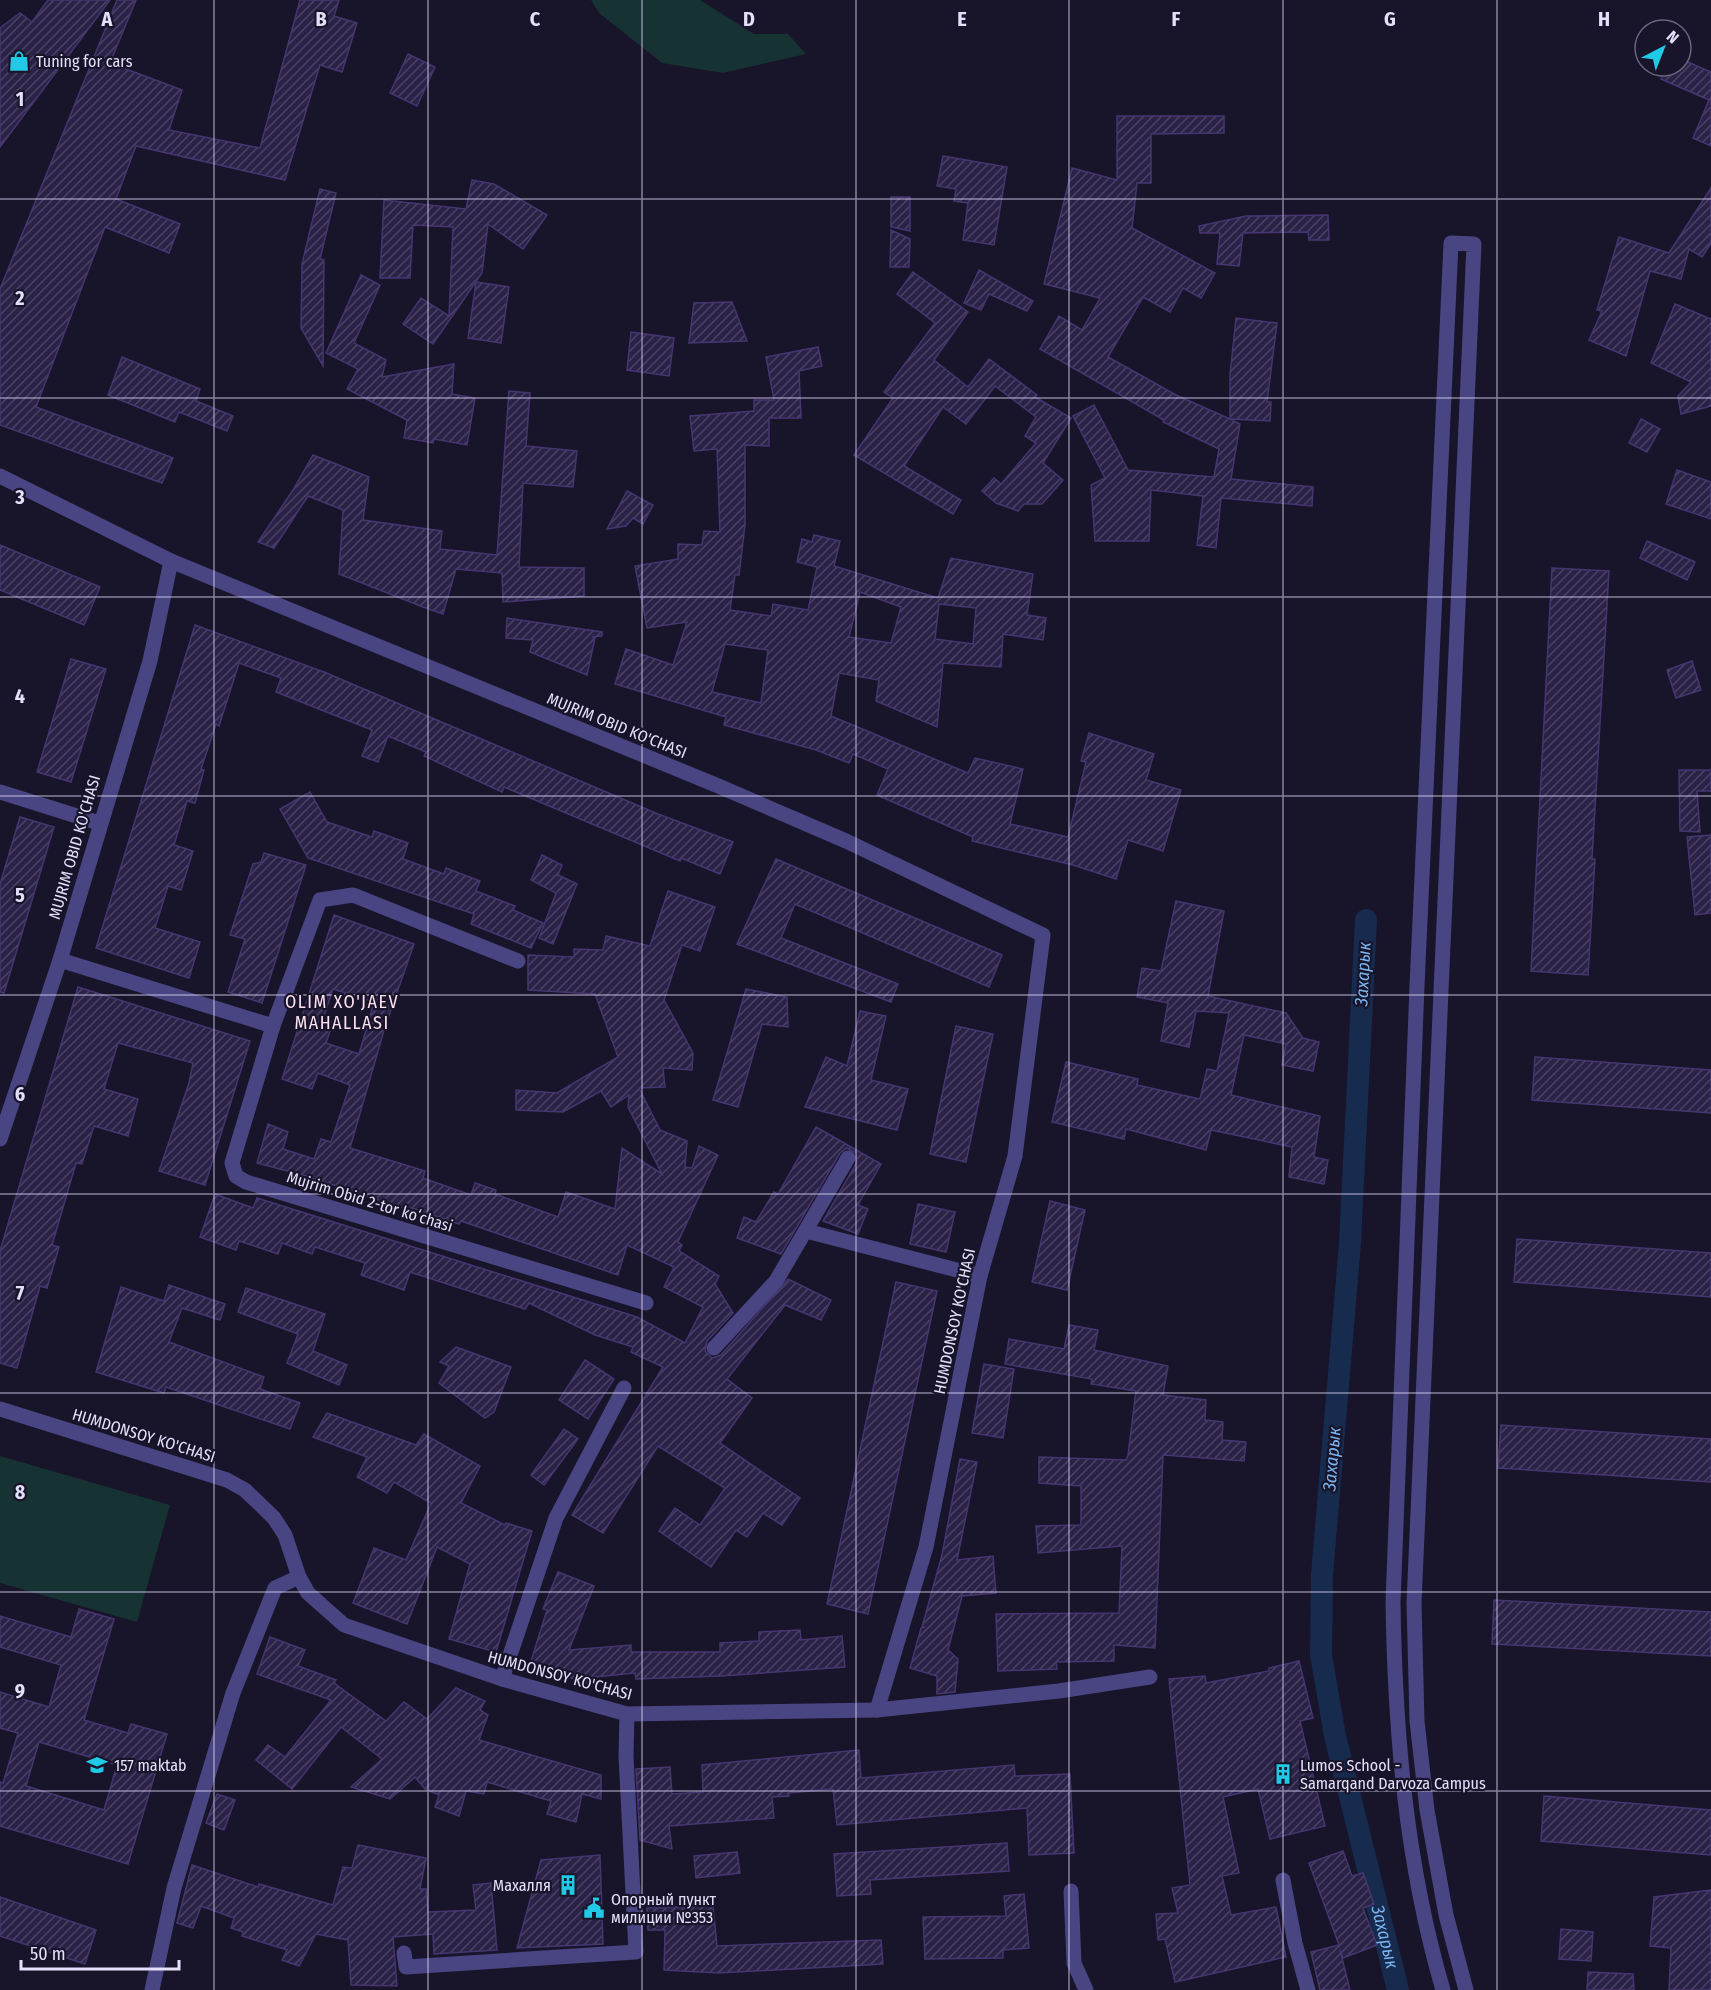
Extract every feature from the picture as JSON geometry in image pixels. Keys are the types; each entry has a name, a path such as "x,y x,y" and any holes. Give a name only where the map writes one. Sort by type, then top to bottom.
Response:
{"street":[{"path":"1443,1990 1424,1918 1404,1793 1396,1708 1393,1602 1416,997 1451,243 1474,244 1416,1532 1414,1665 1419,1743 1434,1855 1466,1990"},
{"name":"MUJRIM OBID KO'CHASI","path":"0,476 171,561 716,785 846,841 1043,935"},
{"name":"MUJRIM OBID KO'CHASI","path":"0,1139 60,960 99,823 150,661 171,561"},
{"path":"0,792 99,823"},
{"name":"Mujrim Obid 2-tor koʻchasi","path":"518,961 353,896 320,900 273,1026 232,1163 236,1176 246,1182 646,1303"},
{"name":"HUMDONSOY KO'CHASI","path":"877,1710 926,1547 980,1276 1015,1156 1043,935"},
{"path":"60,960 273,1026"},
{"path":"714,1348 776,1281 848,1158"},
{"path":"806,1231 980,1276"},
{"path":"502,1679 556,1518 624,1388"},
{"name":"HUMDONSOY KO'CHASI","path":"0,1408 227,1480 245,1490 274,1518 285,1535 299,1576 308,1593 344,1624 502,1679 627,1713 877,1710 1059,1691 1150,1677"},
{"path":"152,1990 174,1888 233,1693 275,1588 299,1576"},
{"path":"404,1953 406,1968 636,1952 626,1756 627,1713"},
{"path":"1283,1880 1295,1943 1308,1990"},
{"path":"1071,1891 1074,1962 1086,1990"}],"green space":[{"path":"591,0 700,0 754,34 788,34 806,54 723,73 662,63 599,13"},
{"path":"0,1456 170,1505 137,1622 0,1583"}],"building":[{"path":"48,0 110,0 0,147 0,28 20,13 32,22"},
{"path":"117,0 136,0 110,63 182,90 169,130 260,148 300,0 339,0 334,16 357,23 342,72 320,65 285,180 136,146 116,199 180,224 169,253 105,227 36,407 173,458 162,483 0,425 0,289"},
{"path":"408,54 435,67 417,106 390,93"},
{"path":"1693,64 1711,72 1711,146 1693,138 1709,100 1661,79 1693,78"},
{"path":"1117,116 1224,116 1224,133 1151,134 1151,183 1137,183 1132,228 1215,273 1201,298 1183,288 1170,312 1143,297 1108,357 1176,395 1240,424 1231,479 1313,487 1312,506 1221,498 1216,548 1197,545 1203,496 1151,490 1149,541 1095,541 1091,485 1105,478 1073,416 1094,405 1128,470 1214,477 1219,449 1163,422 1164,420 1040,349 1059,316 1082,330 1100,298 1044,284 1072,168 1117,180"},
{"path":"943,156 1007,167 994,245 963,240 968,203 954,201 956,189 937,186"},
{"path":"472,180 494,184 547,215 523,249 488,224 482,273 433,344 403,324 421,298 449,316 453,227 413,225 410,278 380,278 384,200 466,209"},
{"path":"1711,188 1711,243 1702,257 1689,249 1681,279 1650,271 1626,356 1589,340 1602,311 1597,310 1619,237 1669,253"},
{"path":"320,189 336,193 320,259 324,260 323,366 301,328 302,264"},
{"path":"891,197 910,197 910,231 891,227"},
{"path":"1328,215 1329,240 1309,240 1308,232 1243,233 1239,266 1217,264 1220,233 1200,233 1199,226 1246,216"},
{"path":"891,230 910,239 909,267 890,267"},
{"path":"979,270 1033,301 1027,311 989,294 981,310 964,303"},
{"path":"913,272 968,312 934,360 968,387 989,359 1037,395 1035,397 1071,418 1043,463 1063,480 1042,504 1024,504 1018,511 996,503 982,491 994,478 1001,484 1036,443 1025,436 1036,417 995,386 966,424 943,407 904,466 961,500 953,514 854,455 893,398 884,392 935,323 897,294"},
{"path":"361,275 380,285 354,343 386,360 382,377 454,364 452,394 475,398 467,445 434,439 433,443 404,438 407,420 347,389 358,369 326,353"},
{"path":"476,282 509,287 501,343 468,338"},
{"path":"732,302 747,341 689,343 694,303"},
{"path":"1675,304 1711,319 1711,406 1681,414 1678,396 1691,382 1651,363"},
{"path":"1236,318 1277,323 1267,402 1271,402 1270,421 1230,419 1230,375"},
{"path":"631,332 674,338 669,376 627,370"},
{"path":"818,347 822,366 799,371 801,418 769,418 769,446 745,445 745,525 739,575 735,575 730,610 771,616 773,604 808,610 817,567 797,562 802,539 812,542 814,535 840,541 834,566 938,598 951,558 1033,574 1027,615 1046,618 1043,640 1003,634 1001,667 943,663 937,727 876,701 879,680 839,673 831,716 968,773 975,758 1023,769 1010,824 1068,837 1086,762 1081,761 1089,733 1154,754 1146,780 1181,790 1163,851 1128,840 1116,879 1073,865 972,841 973,837 877,795 888,769 853,754 849,763 816,750 724,725 726,717 615,684 626,649 673,665 687,622 647,628 635,566 678,559 678,544 702,545 704,531 720,532 717,449 694,451 690,416 754,411 754,400 774,400 766,357","holes":["860,592 901,607 891,643 849,637","939,604 976,608 973,644 935,639","725,644 768,650 761,703 712,692"]},
{"path":"122,357 200,389 196,401 233,416 227,431 179,412 175,422 108,395"},
{"path":"509,391 530,393 526,446 577,451 573,487 523,483 519,567 584,568 584,596 503,602 502,573 456,569 443,614 423,607 339,574 343,510 308,496 274,548 258,542 313,455 369,477 363,520 442,531 440,549 497,555"},
{"path":"1641,419 1660,429 1647,452 1629,443"},
{"path":"1677,470 1711,482 1711,519 1666,504"},
{"path":"627,491 653,505 643,524 633,518 626,526 607,529"},
{"path":"1647,541 1695,562 1687,580 1640,558"},
{"path":"0,545 100,587 84,625 0,590"},
{"path":"1552,568 1609,571 1592,859 1595,859 1588,975 1531,971"},
{"path":"507,618 602,632 602,636 592,637 595,638 587,675 530,652 533,640 506,638"},
{"path":"195,625 324,672 658,814 733,842 720,874 681,858 680,861 504,787 502,792 424,756 426,752 388,736 378,762 362,756 372,730 276,692 281,678 239,663 219,726 216,724 201,769 204,770 195,803 187,801 174,845 193,851 181,890 168,886 155,928 200,942 189,978 96,948"},
{"path":"71,659 106,669 71,782 37,772"},
{"path":"1692,661 1701,690 1676,698 1667,670"},
{"path":"1679,770 1711,770 1711,791 1697,791 1700,832 1680,831"},
{"path":"310,792 327,822 372,837 374,831 408,843 403,859 444,874 446,868 480,881 476,891 515,906 513,910 543,923 531,948 471,924 474,914 308,858 280,809"},
{"path":"20,817 54,827 4,993 0,992 0,884"},
{"path":"1711,835 1711,913 1695,915 1687,837"},
{"path":"264,853 306,865 262,1003 228,992 245,939 230,935 253,864 261,862"},
{"path":"542,855 562,865 558,875 577,884 553,944 539,938 556,893 531,880"},
{"path":"776,859 1002,955 989,987 795,904 781,938 898,984 891,1002 737,944"},
{"path":"668,891 715,907 700,951 682,945 664,1000 693,1053 692,1070 663,1068 665,1087 639,1088 660,1130 687,1141 685,1167 692,1168 699,1146 718,1155 678,1242 682,1245 679,1251 719,1276 715,1284 733,1313 707,1341 705,1351 712,1358 721,1355 788,1279 831,1300 821,1320 785,1305 727,1379 752,1398 720,1443 800,1498 782,1525 763,1513 747,1537 736,1530 711,1567 659,1531 675,1508 700,1525 725,1488 658,1446 603,1533 572,1515 663,1367 631,1352 633,1347 595,1335 529,1303 525,1309 410,1272 404,1290 361,1275 365,1263 315,1247 312,1254 282,1243 278,1254 239,1241 236,1250 200,1237 215,1194 253,1208 257,1198 637,1317 685,1343 703,1307 664,1287 674,1267 627,1245 618,1275 461,1221 459,1224 412,1208 412,1211 306,1176 257,1163 268,1124 288,1132 283,1149 314,1159 321,1139 331,1142 350,1085 318,1073 312,1089 282,1079 334,915 414,944 385,1027 350,1148 425,1171 423,1178 471,1195 475,1183 496,1190 495,1194 558,1217 566,1192 615,1209 622,1148 662,1174 628,1107 629,1095 611,1107 601,1091 563,1112 516,1110 516,1090 557,1093 618,1057 595,994 528,990 528,955 574,957 574,949 603,950 606,936 650,946","holes":["333,989 374,1002 359,1054 326,1043 333,1022 323,1019"]},
{"path":"1176,901 1224,911 1208,996 1286,1013 1303,1038 1319,1042 1313,1071 1282,1065 1286,1044 1244,1035 1231,1095 1320,1116 1314,1157 1328,1160 1324,1184 1289,1177 1292,1147 1211,1130 1206,1150 1126,1129 1124,1139 1052,1122 1066,1062 1138,1079 1137,1085 1200,1099 1207,1069 1217,1071 1229,1013 1196,1011 1189,1047 1161,1041 1168,1003 1137,997 1142,968 1161,971"},
{"path":"78,987 250,1041 205,1185 159,1171 189,1083 193,1063 118,1043 104,1089 138,1099 128,1136 94,1126 82,1164 76,1163 52,1245 59,1247 47,1288 40,1286 17,1368 0,1363 0,1251"},
{"path":"746,989 787,997 788,1027 762,1024 738,1107 713,1100"},
{"path":"860,1011 886,1016 871,1080 908,1089 897,1130 805,1107 826,1057 847,1066"},
{"path":"956,1026 993,1034 966,1162 930,1154"},
{"path":"1535,1057 1711,1070 1711,1113 1532,1100"},
{"path":"816,1127 881,1164 858,1205 868,1209 858,1234 823,1221 857,1162 856,1153 847,1148 840,1153 781,1254 737,1238 744,1217 756,1222 774,1192 778,1194"},
{"path":"1050,1201 1085,1210 1067,1290 1032,1282"},
{"path":"918,1204 955,1212 946,1252 910,1244"},
{"path":"1517,1239 1711,1253 1711,1297 1514,1282"},
{"path":"896,1282 937,1291 868,1614 827,1604"},
{"path":"169,1285 225,1304 220,1320 182,1308 169,1342 264,1377 260,1389 300,1403 290,1429 166,1387 164,1393 96,1372 121,1287 164,1301"},
{"path":"246,1288 325,1314 313,1351 347,1365 339,1385 287,1363 298,1334 238,1312"},
{"path":"1069,1325 1098,1330 1094,1350 1168,1366 1163,1395 1206,1400 1205,1420 1223,1422 1222,1440 1246,1442 1244,1461 1163,1455 1155,1648 1114,1645 1114,1661 1056,1662 1057,1669 998,1671 996,1614 1119,1613 1122,1546 1038,1553 1036,1526 1081,1525 1081,1486 1039,1483 1039,1457 1126,1460 1136,1391 1091,1384 1092,1379 1005,1364 1009,1339 1064,1349"},
{"path":"456,1347 511,1367 494,1412 485,1418 439,1383 449,1366 440,1362"},
{"path":"585,1360 614,1379 588,1419 559,1400"},
{"path":"984,1364 1014,1369 1003,1438 972,1433"},
{"path":"327,1413 416,1445 424,1434 480,1466 461,1503 505,1525 506,1523 532,1531 496,1652 449,1639 470,1564 437,1547 407,1624 353,1603 374,1548 406,1560 431,1503 394,1482 387,1493 357,1477 367,1457 313,1437"},
{"path":"1501,1425 1711,1439 1711,1482 1498,1468"},
{"path":"564,1429 578,1439 544,1485 531,1475"},
{"path":"960,1459 977,1462 957,1560 993,1556 996,1593 962,1596 948,1650 958,1659 955,1692 937,1694 937,1676 910,1668 921,1628 925,1627 922,1627 942,1555"},
{"path":"558,1572 594,1586 569,1650 631,1645 631,1652 720,1652 720,1643 759,1641 759,1632 800,1630 801,1640 842,1636 845,1667 721,1676 636,1679 635,1673 595,1677 592,1685 530,1664 547,1610 543,1609"},
{"path":"1494,1600 1711,1612 1711,1656 1492,1644"},
{"path":"79,1609 114,1619 84,1720 128,1733 131,1724 167,1734 128,1864 0,1826 0,1782 3,1783 18,1733 0,1728 0,1692 49,1707 61,1665 0,1647 0,1616 71,1637","holes":["39,1742 117,1765 104,1810 26,1786"]},
{"path":"270,1637 305,1650 298,1666 336,1680 334,1683 386,1721 404,1702 427,1719 456,1688 485,1701 480,1710 488,1715 479,1740 601,1775 601,1799 582,1794 576,1822 547,1814 551,1801 487,1782 484,1794 466,1791 459,1816 435,1807 439,1795 425,1789 415,1777 390,1799 351,1787 382,1759 341,1727 292,1789 256,1760 268,1745 285,1757 331,1700 257,1674"},
{"path":"1299,1661 1313,1718 1300,1721 1325,1826 1270,1839 1258,1789 1223,1797 1239,1873 1222,1876 1231,1915 1276,1907 1286,1957 1175,1982 1165,1939 1158,1940 1156,1914 1178,1913 1172,1888 1190,1885 1169,1679 1205,1676 1206,1683 1269,1671 1269,1668"},
{"path":"859,1750 861,1778 1014,1765 1015,1776 1070,1774 1074,1853 1029,1855 1027,1808 837,1825 833,1789 788,1793 789,1796 772,1797 774,1818 669,1826 672,1849 640,1840 636,1769 670,1767 672,1794 703,1792 702,1765"},
{"path":"217,1794 235,1800 224,1830 206,1823"},
{"path":"1544,1796 1711,1810 1711,1855 1541,1841"},
{"path":"1007,1843 1009,1871 870,1880 871,1894 837,1896 834,1854"},
{"path":"358,1845 426,1858 420,1889 426,1889 428,1912 476,1910 473,1885 491,1883 497,1950 434,1954 433,1934 393,1937 397,1986 351,1985 348,1940 316,1934 299,1966 282,1960 287,1950 242,1936 243,1932 231,1928 234,1918 201,1906 193,1928 177,1923 192,1865 258,1887 259,1884 333,1905 343,1867 352,1868"},
{"path":"1343,1851 1352,1876 1363,1873 1374,1904 1363,1908 1377,1945 1343,1958 1340,1950 1350,1990 1320,1990 1311,1952 1339,1945 1309,1863"},
{"path":"737,1852 740,1873 696,1878 694,1856"},
{"name":"Махалля","path":"600,1855 603,1944 517,1948 541,1860"},
{"path":"1711,1890 1711,1990 1669,1990 1671,1948 1650,1946 1654,1897"},
{"path":"1024,1894 1029,1948 1003,1950 1003,1958 925,1959 923,1917 1006,1916 1004,1896"},
{"path":"0,1897 96,1930 85,1964 0,1936"},
{"path":"713,1906 717,1946 881,1940 883,1964 719,1973 664,1970 665,1930 648,1930 647,1908"},
{"path":"1561,1929 1593,1932 1591,1961 1559,1959"},
{"path":"1588,1972 1633,1974 1634,1990 1587,1990"}],"waterway":[{"name":"Захарык","path":"1366,920 1350,1243 1322,1575 1321,1655 1335,1736 1398,1990"}],"place":[{"name":"Tuning for cars","path":"19,61"},
{"name":"157 maktab","path":"97,1765"},
{"name":"Lumos School - Samarqand Darvoza Campus","path":"1283,1774"},
{"name":"Махалля","path":"568,1885"},
{"name":"Опорный пункт милиции №353","path":"594,1908"}],"district":[{"name":"OLIM XO'JAEV MAHALLASI","path":"342,1012"}]}
